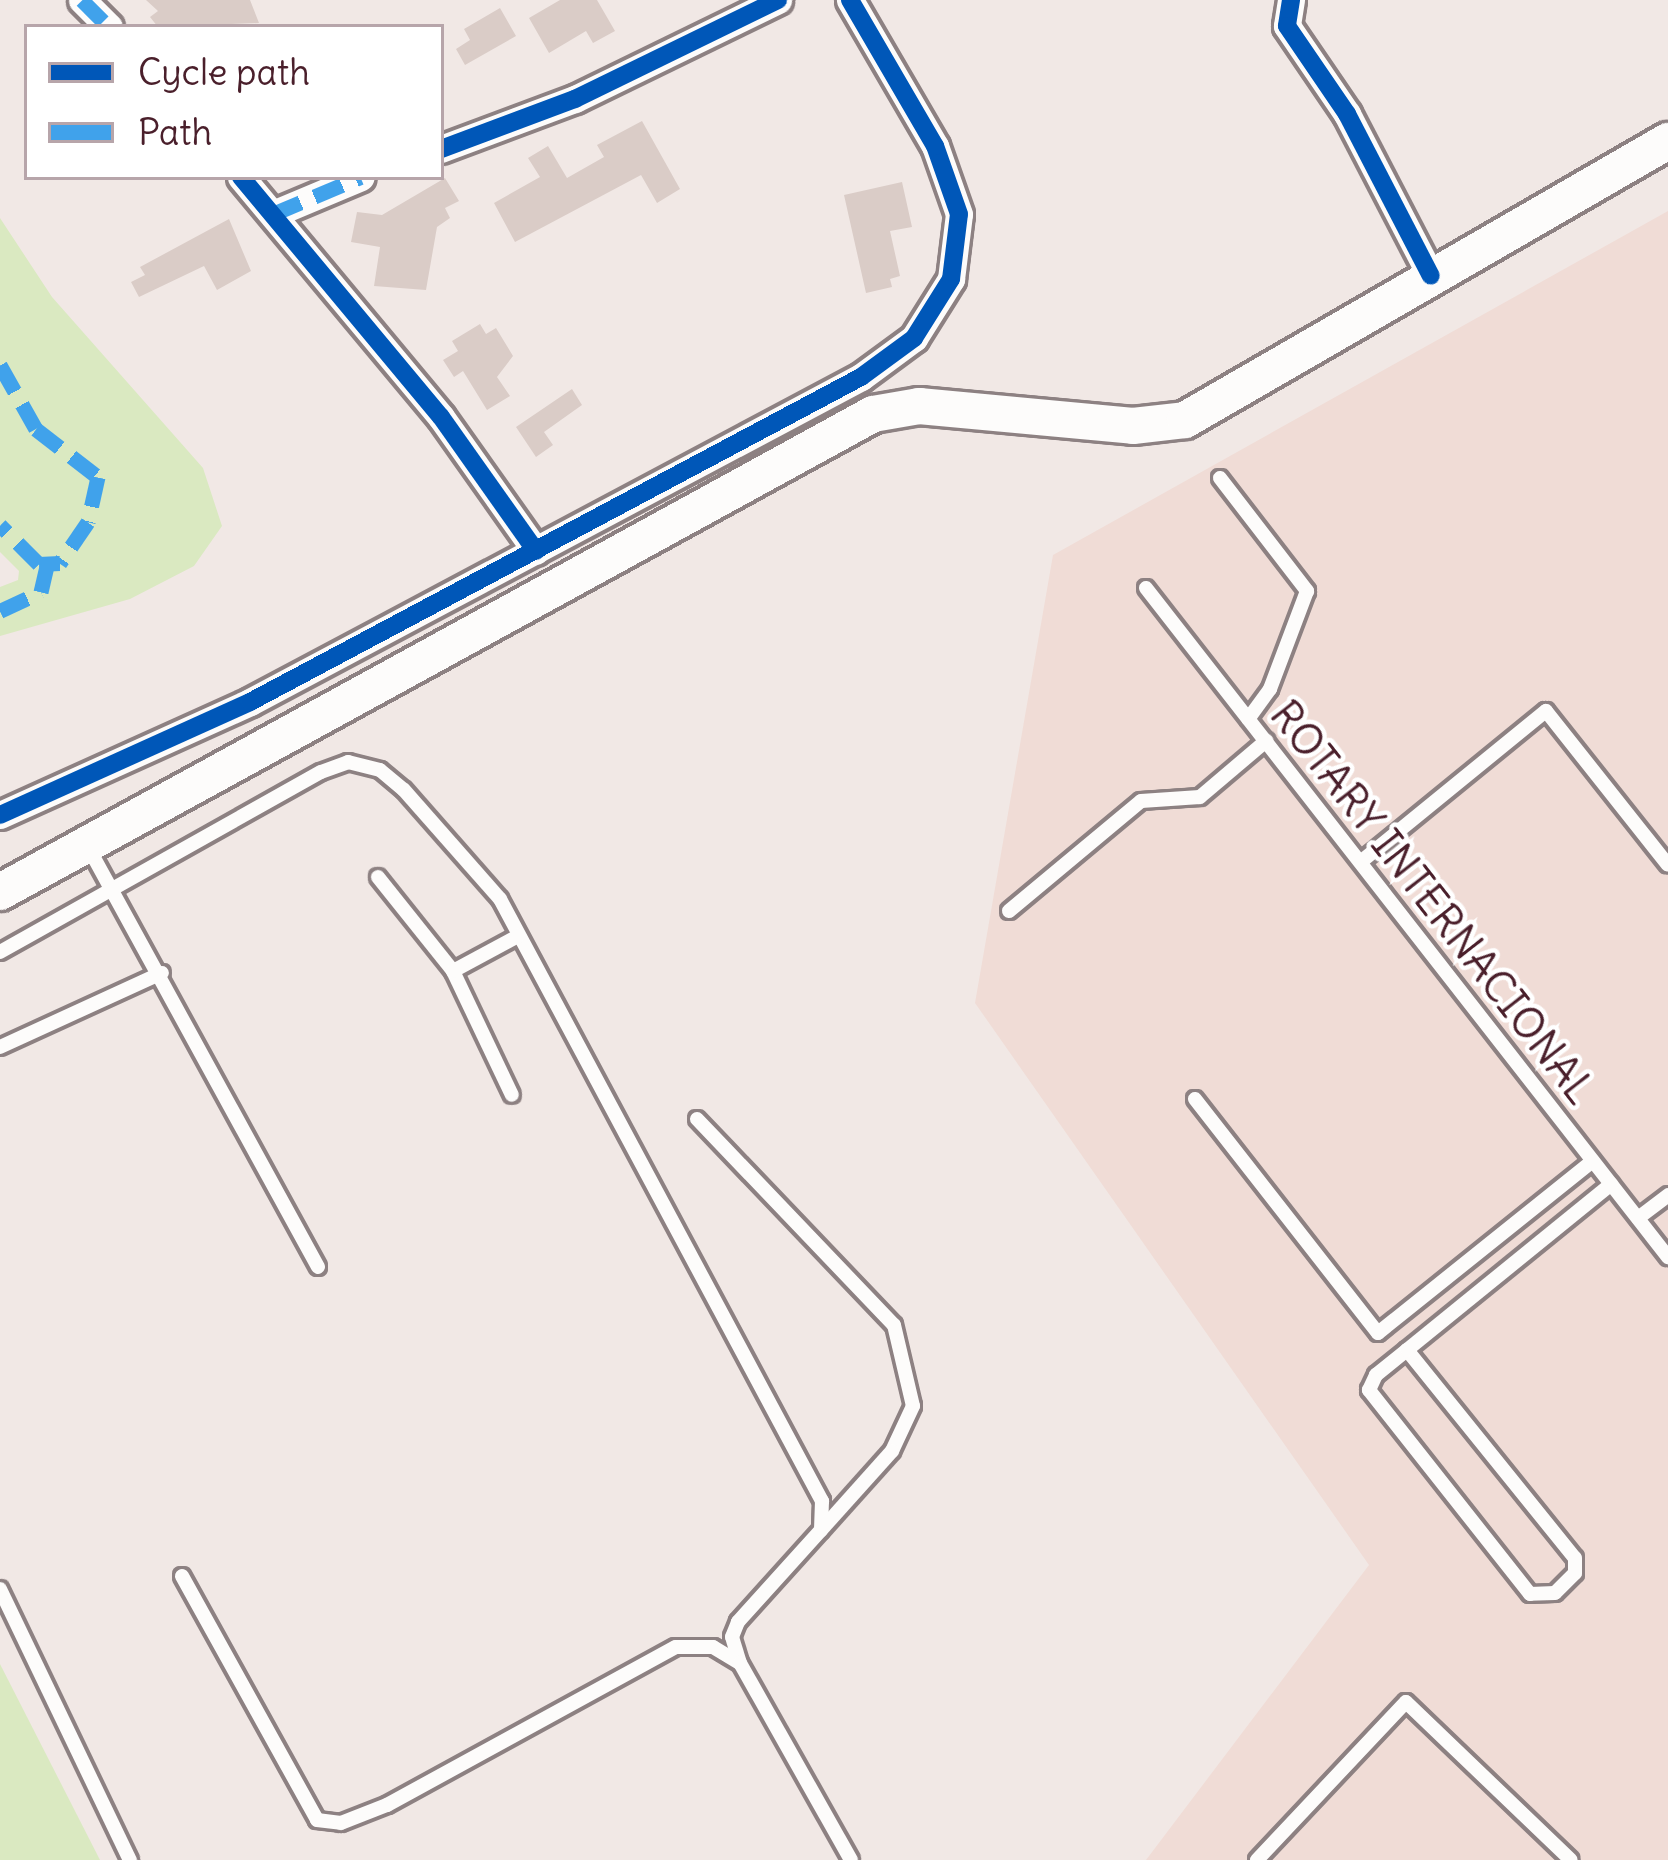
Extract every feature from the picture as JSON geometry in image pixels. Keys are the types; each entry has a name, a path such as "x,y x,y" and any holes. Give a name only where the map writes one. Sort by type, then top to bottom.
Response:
{"main road":[{"path":"0,892 873,414 919,406 1132,427 1185,420 1668,141"}],"street":[{"path":"82,0 107,24"},
{"path":"444,148 575,99 778,0"},
{"path":"0,815 194,730 862,376 914,338 943,299 956,257 952,182 850,0"},
{"path":"1291,0 1287,26 1347,114 1432,276"},
{"path":"244,180 454,434 536,551"},
{"path":"274,214 354,180"}],"lane":[{"path":"1220,478 1307,591 1270,689 1248,719"},
{"name":"ROTARY INTERNACIONAL","path":"1146,588 1363,860 1668,1257"},
{"path":"1363,860 1546,711 1668,865"},
{"path":"1009,911 1141,801 1200,797 1265,741"},
{"path":"0,952 348,762 380,770 404,790 500,899 821,1501 820,1530"},
{"path":"86,844 162,974 318,1267"},
{"path":"378,877 453,971 512,1095"},
{"path":"453,971 518,936"},
{"path":"0,1047 162,974"},
{"path":"1195,1099 1378,1333 1593,1161"},
{"path":"698,1119 894,1325 913,1406 892,1451 738,1622 732,1636 740,1663 851,1860"},
{"path":"1407,1350 1575,1558 1575,1573 1555,1593 1530,1594 1369,1390 1407,1350 1611,1184"},
{"path":"1638,1218 1668,1195"},
{"path":"182,1576 317,1820 341,1823 387,1804 676,1647 713,1647 740,1663"},
{"path":"0,1589 130,1860"},
{"path":"1258,1860 1406,1702 1571,1860"}],"shaded area":[{"path":"1668,211 1668,1860 1146,1860 1369,1565 975,1003 1053,555"}],"green space":[{"path":"0,218 52,297 203,468 222,526 194,566 130,599 0,636 0,587 18,580 19,571 0,552"},
{"path":"0,1664 100,1860 0,1860"}],"building":[{"path":"146,0 250,0 259,23 156,24 150,17 158,11"},
{"path":"560,0 597,0 615,31 593,43 586,31 549,53 529,18"},
{"path":"500,8 516,36 465,65 456,49 470,40 464,29"},
{"path":"642,121 680,189 657,203 641,175 515,242 494,203 540,177 528,158 548,146 567,178 604,157 597,145"},
{"path":"444,179 459,201 445,208 450,218 437,227 426,290 374,286 380,247 351,242 357,212 382,215"},
{"path":"902,182 912,227 890,231 900,276 890,279 892,287 866,293 844,195"},
{"path":"229,219 251,271 217,290 204,266 139,297 131,282 145,275 140,267"},
{"path":"480,324 486,334 496,328 513,356 497,377 510,396 487,410 463,371 454,377 443,360 458,351 452,341"},
{"path":"572,389 582,405 544,432 553,445 536,457 516,427"}],"marked path":[{"path":"82,0 106,24"},
{"path":"273,214 354,180"},
{"path":"0,365 36,429 98,477 88,522 60,563 39,564 0,525"},
{"path":"0,611 41,592 47,567"}],"cycle path":[{"path":"444,148 575,99 778,0"},
{"path":"0,815 250,702 861,377 914,338 951,279 959,214 935,146 850,0"},
{"path":"1291,0 1287,26 1347,114 1431,276"},
{"path":"244,180 441,417 536,551"}]}
